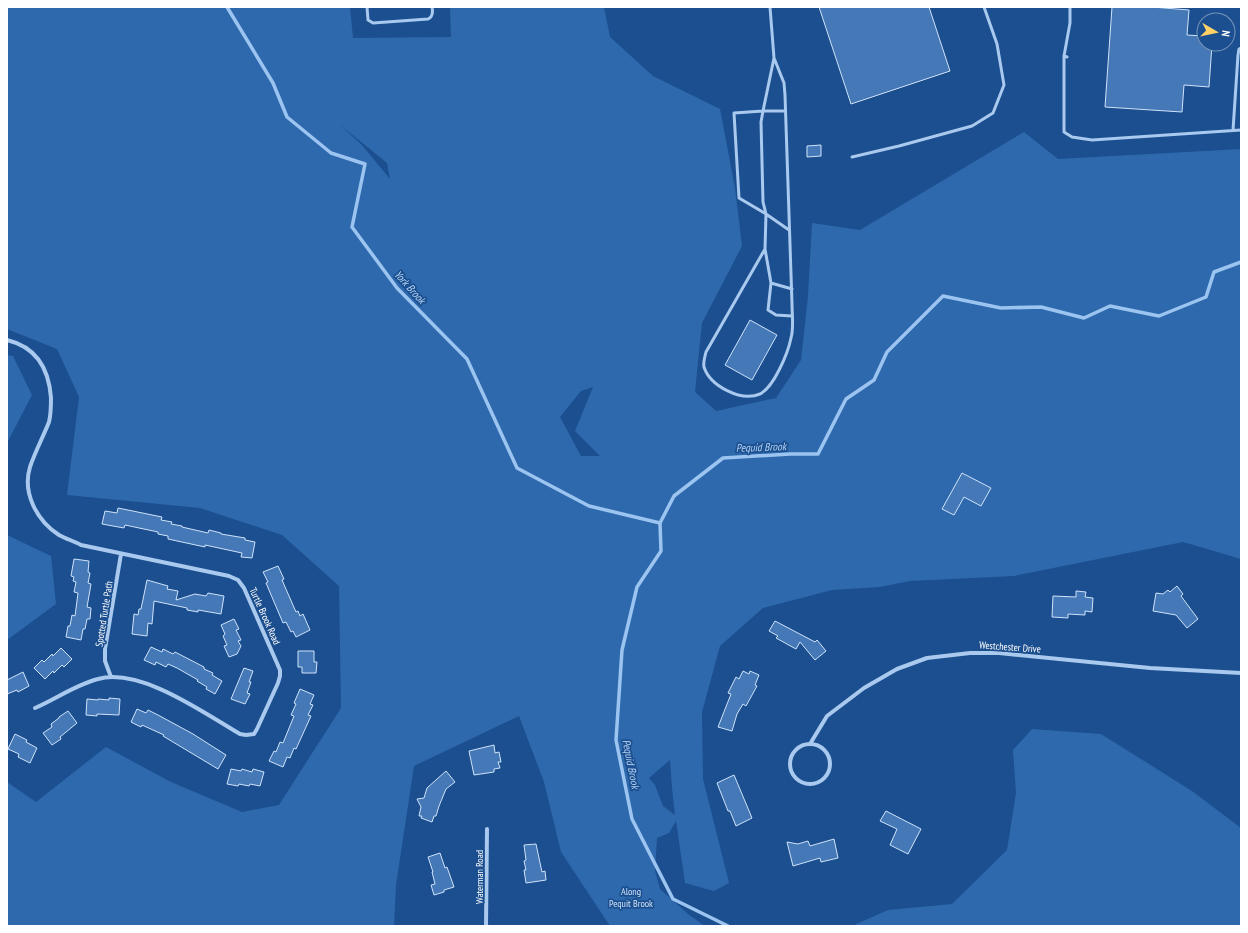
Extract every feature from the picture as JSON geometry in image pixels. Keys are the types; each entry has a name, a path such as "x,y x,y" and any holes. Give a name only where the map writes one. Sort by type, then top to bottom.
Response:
{"street":[{"name":"Turtle Brook Road","path":"7,340 17,342 32,353 42,364 51,391 52,406 49,421 30,468 28,480 32,504 38,516 59,534 81,545 229,576 238,580 247,594 280,670 280,676 254,734 240,734 186,702 152,685 132,679 111,677 99,679 73,688 35,708"},
{"name":"Spotted Turtle Path","path":"111,677 106,661 105,649 122,554"},
{"name":"Westchester Drive","path":"810,744 817,745 828,755 830,769 822,780 816,783 808,784 796,778 792,772 792,758 795,751 810,744 827,716 864,688 898,669 927,658 970,653 999,653 1150,668 1241,674"},
{"name":"Waterman Road","path":"486,926 487,829"}],"lane":[{"path":"367,7 368,20 373,23 428,19 431,18 432,15 432,7"},
{"path":"770,7 774,58 761,122 763,202 766,214 765,249 771,283 768,310 776,315 792,316"},
{"path":"852,157 900,146 972,126 994,113 1004,85 997,44 984,7"},
{"path":"1070,7 1070,23 1066,56 1064,132 1072,137 1092,140 1241,130"},
{"path":"1233,130 1238,55 1239,49 1241,48"},
{"path":"765,249 706,352 704,366 711,380 724,389 743,396 760,394 772,382 784,361 792,337 792,289 784,83 774,58"},
{"path":"785,111 734,113 739,198 789,230"},
{"path":"771,283 792,289"}],"green space":[{"name":"Along Pequit Brook","path":"7,7 350,7 353,38 451,37 450,7 604,7 610,37 653,76 720,109 735,188 742,246 702,323 695,392 716,411 776,398 801,360 808,296 812,223 860,230 1024,132 1058,159 1241,149 1241,559 1183,542 1014,576 910,581 880,587 832,590 763,608 720,646 702,712 703,779 729,883 714,891 685,883 676,821 669,833 657,838 655,871 660,889 688,914 705,926 610,926 561,852 544,782 519,716 414,766 396,885 394,926 7,926 7,782 36,802 106,747 171,782 242,812 279,805 341,708 339,586 282,535 200,508 67,495 79,397 57,349 7,329","holes":["339,124 387,163 390,179 362,145","593,387 575,431 600,456 581,456 560,417 581,391","670,760 675,815 663,806 655,785 649,778"]},
{"path":"7,355 13,356 32,395 7,443"},
{"path":"7,535 51,556 56,604 7,640"},
{"path":"1032,729 1101,734 1192,791 1241,828 1241,926 852,926 888,910 952,904 1007,850 1016,793 1013,750"}],"building":[{"path":"819,7 929,7 950,71 851,104"},
{"path":"1112,7 1152,7 1189,10 1187,35 1196,36 1196,52 1211,52 1209,87 1184,85 1182,112 1105,107"},
{"path":"821,145 821,156 807,157 807,146"},
{"path":"750,320 777,335 752,380 725,365"},
{"path":"962,473 991,488 981,506 964,497 954,515 942,509"},
{"path":"118,508 162,517 161,520 172,522 171,524 182,527 208,533 209,530 221,534 245,538 245,540 255,542 252,558 241,557 242,553 168,539 168,536 158,534 158,532 125,525 124,528 102,524 105,511 117,513"},
{"path":"74,559 89,561 88,572 90,573 88,583 91,584 87,607 91,608 90,619 87,619 81,640 66,637 72,615 75,616 78,593 74,592 76,582 73,581 74,577 71,576"},
{"path":"278,566 284,579 282,580 296,612 298,611 300,616 303,614 310,630 296,637 293,631 291,632 286,622 283,623 266,583 268,582 263,572"},
{"path":"147,580 168,586 167,589 178,591 176,600 195,594 206,596 208,593 224,596 221,614 198,610 198,612 187,610 187,608 154,601 152,624 148,623 147,636 132,634 134,614 138,615 139,609 141,609"},
{"path":"1177,586 1183,594 1181,596 1198,619 1187,628 1176,615 1153,611 1156,593 1163,594 1168,590 1170,592"},
{"path":"1076,591 1086,592 1085,597 1093,598 1092,612 1085,611 1085,615 1068,614 1068,618 1052,617 1053,596 1076,597"},
{"path":"234,619 239,629 236,630 241,640 238,641 241,646 237,654 229,657 224,646 227,645 223,636 225,634 221,625"},
{"path":"775,621 815,642 817,640 826,651 815,660 800,642 796,649 776,638 778,636 769,631"},
{"path":"151,647 162,652 163,649 173,654 175,652 213,673 212,675 222,681 215,694 206,689 207,687 197,681 198,680 177,668 168,664 166,667 156,662 155,665 144,660"},
{"path":"61,648 72,659 64,667 62,665 54,673 53,671 45,679 34,668 42,660 44,662 52,654 53,656"},
{"path":"298,651 314,651 314,662 317,662 316,673 302,673 302,667 298,667"},
{"path":"244,668 253,671 247,693 250,694 245,704 231,699"},
{"path":"743,671 749,674 750,671 759,675 755,685 757,686 746,706 743,704 737,714 732,731 718,727 731,694 728,693 736,677 739,679"},
{"path":"23,672 29,686 18,692 17,690 7,694 7,680"},
{"path":"300,689 314,695 310,704 313,705 308,715 311,716 296,749 294,748 290,758 287,757 283,767 269,761 274,751 276,752 280,742 283,743 294,716 291,715"},
{"path":"109,698 120,699 119,715 86,715 87,699 109,700"},
{"path":"137,709 146,713 148,710 158,715 193,734 226,755 218,769 163,736 164,735 142,725 141,727 131,722"},
{"path":"68,711 77,723 60,737 61,739 52,745 43,733 52,727 51,724"},
{"path":"15,734 27,740 26,742 37,748 30,763 18,757 19,754 8,749"},
{"path":"494,745 495,753 499,752 501,762 498,762 500,768 494,769 494,772 474,775 469,751"},
{"path":"231,769 241,771 242,769 252,772 253,769 264,772 260,786 250,784 249,786 239,784 238,786 227,784"},
{"path":"446,771 455,782 446,789 436,816 434,816 432,822 421,818 422,816 419,816 421,807 417,799 424,798 427,788"},
{"path":"734,775 752,818 736,826 730,811 728,811 717,783"},
{"path":"886,811 921,829 908,854 890,845 897,829 880,821"},
{"path":"834,839 838,858 821,862 820,858 793,866 787,842 798,844 808,841 810,846"},
{"path":"536,844 542,872 545,871 546,880 526,883 524,870 526,870 524,861 526,860 524,845"},
{"path":"440,853 454,887 434,895 431,885 435,884 428,857"}],"waterway":[{"name":"York Brook","path":"227,7 273,83 287,117 331,153 365,164 352,227 397,288 467,359 517,468 589,506 660,523"},
{"name":"Pequid Brook","path":"728,926 673,899 632,819 616,740 622,650 637,587 661,551 660,523 674,496 723,458 818,454 846,399 874,380 887,352 943,296 1001,308 1041,307 1084,318 1110,306 1159,316 1206,297 1214,272 1241,262"}]}
